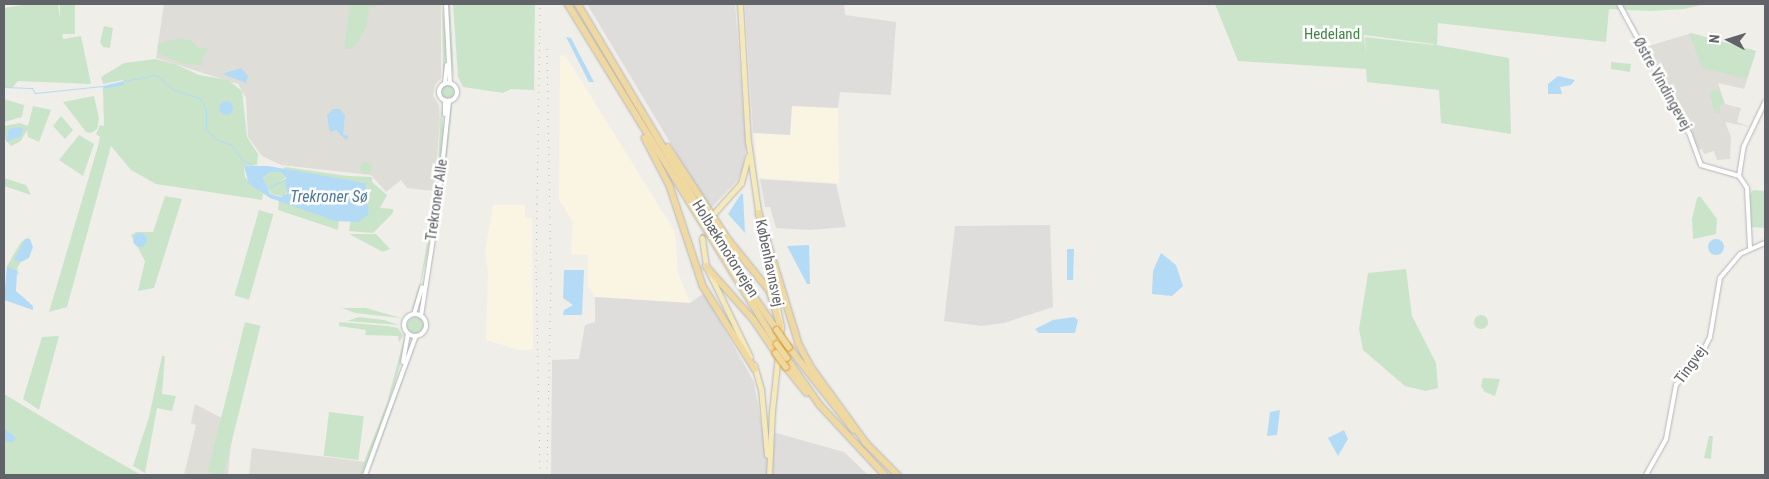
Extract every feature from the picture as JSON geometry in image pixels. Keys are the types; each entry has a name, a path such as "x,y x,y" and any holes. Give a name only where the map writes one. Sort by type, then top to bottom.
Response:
{"highway":[{"name":"Holbækmotorvejen","path":"568,4 635,116 786,358 820,405 884,475"},
{"name":"Holbækmotorvejen","path":"578,4 789,347 837,412 898,475"},
{"path":"635,116 673,193 703,286 755,369"},
{"path":"646,117 728,239 770,291 779,328"},
{"path":"759,214 799,344 818,376 867,444"},
{"path":"706,266 754,320 776,353 832,423 846,435"}],"main road":[{"name":"Københavnsvej","path":"715,212 743,179 748,158 740,4"},
{"name":"Københavnsvej","path":"748,141 779,328 769,475"},
{"name":"Københavnsvej","path":"702,238 706,266 755,369 761,389 769,475"}],"street":[{"path":"446,4 448,83 457,93 447,100 438,91 448,83"},
{"name":"Østre Vindingevej","path":"1620,4 1690,135 1701,165 1739,176"},
{"name":"Trekroner Alle","path":"421,316 439,198 447,100"},
{"path":"1750,248 1747,188 1739,176 1744,146 1765,102"},
{"name":"Tingvej","path":"1646,475 1666,438 1676,385 1702,353 1710,337 1720,278 1729,264 1750,248 1765,244"},
{"name":"Trekroner Alle","path":"414,314 425,281"},
{"path":"401,371 408,334 405,322 414,314 421,316 426,327 422,334 416,336 408,334"},
{"path":"365,475 401,371 416,336"}],"shaded area":[{"path":"164,4 441,4 441,78 435,85 433,96 439,105 440,123 434,191 407,188 401,180 386,192 371,175 281,165 262,156 248,137 246,98 238,84 156,58"},
{"path":"587,4 735,4 746,146 743,167 737,181 710,209"},
{"path":"745,4 844,4 845,15 896,22 891,95 840,92 838,108 792,106 790,135 753,133"},
{"path":"1692,33 1756,51 1744,89 1718,83 1725,104 1741,108 1737,122 1750,127 1725,122 1731,137 1730,159 1717,160 1714,151 1704,154 1702,149 1699,150 1645,47"},
{"path":"560,55 566,56 675,232 678,272 690,303 595,297 588,285 588,255 571,254 573,222 559,200"},
{"path":"752,103 838,108 839,183 758,178"},
{"path":"760,179 836,184 846,227 809,230 776,228 770,207 765,207"},
{"path":"493,205 525,205 525,218 532,218 533,349 519,350 486,340 488,272 485,253"},
{"path":"1050,225 1053,307 1004,323 981,326 944,321 955,226"},
{"path":"704,293 754,382 762,429 844,452 868,475 551,475 552,360 579,359 585,325 595,322 595,297 690,303"},
{"path":"195,404 233,424 228,475 184,475 196,425 191,423"},
{"path":"252,448 367,462 362,475 249,475"}],"green space":[{"path":"29,4 58,4 63,39 81,36 91,84 18,81 12,88 4,87 4,8"},
{"path":"60,4 75,4 75,34 60,34"},
{"path":"350,4 377,4 376,7 369,7 367,25 358,42 352,49 344,49"},
{"path":"442,4 446,40 445,78 443,77"},
{"path":"448,4 450,4 454,78 450,54"},
{"path":"453,4 535,4 534,90 511,89 503,93 463,87 458,77"},
{"name":"Hedeland","path":"1215,4 1705,4 1684,9 1650,11 1609,9 1606,42 1438,23 1437,45 1509,58 1511,134 1441,123 1439,90 1367,82 1366,69 1238,61","holes":["1364,35 1433,44 1365,37 1366,57"]},
{"path":"104,26 113,28 110,48 103,47 100,42"},
{"path":"1689,33 1756,51 1747,79 1702,68"},
{"path":"180,38 190,40 199,48 206,48 208,50 202,58 203,65 183,64 157,53 158,44"},
{"path":"155,59 175,64 199,75 228,80 242,91 247,137 258,154 257,165 244,166 245,177 263,194 262,200 156,184 131,170 111,146 67,307 49,312 98,146 100,137 96,134 100,125 104,126 103,89 124,84 123,80 103,84 101,77 124,63"},
{"path":"1611,62 1631,64 1630,72 1611,69"},
{"path":"447,85 452,87 454,92 452,97 447,99 442,97 440,92 442,87"},
{"path":"1719,89 1724,104 1720,105 1720,113 1715,114 1709,93"},
{"path":"94,96 99,118 97,129 91,133 86,132 63,102"},
{"path":"4,99 24,105 22,117 4,122"},
{"path":"441,105 444,130 439,180 428,251 415,309 412,308 420,283 437,186"},
{"path":"33,106 51,110 39,142 28,137 27,130 21,141 11,146 4,138 4,126 20,123 28,126"},
{"path":"450,106 452,106 444,185 424,311 440,202"},
{"path":"61,116 73,130 65,139 53,126"},
{"path":"79,135 94,144 83,176 59,160"},
{"path":"364,162 368,162 372,168 368,174 364,174 360,170 360,166"},
{"path":"285,167 348,176 372,177 372,182 387,195 380,208 393,209 393,213 373,233 349,231 351,220 369,214 364,183 282,170"},
{"path":"270,172 281,172 288,176 278,183 285,181 288,187 285,197 271,194 263,178"},
{"path":"4,178 26,185 31,195 4,186"},
{"path":"1753,190 1765,191 1765,228 1750,227 1750,194"},
{"path":"165,196 182,199 154,288 138,291 145,261 131,235 136,232 153,232"},
{"path":"1700,196 1717,219 1716,234 1693,239 1692,219 1697,198"},
{"path":"279,199 324,217 339,218 338,230 278,210"},
{"path":"259,210 273,214 249,300 234,296"},
{"path":"349,234 376,234 390,249 383,252"},
{"path":"29,237 15,260 21,262 17,268 19,275 7,266 21,242"},
{"path":"1406,269 1412,316 1436,363 1438,388 1426,391 1405,386 1363,350 1359,329 1368,273"},
{"path":"342,308 366,308 401,318 355,313"},
{"path":"1478,315 1484,315 1488,322 1484,329 1478,329 1474,325 1474,319"},
{"path":"359,317 384,320 399,325 347,321"},
{"path":"416,317 422,320 425,326 422,332 416,335 410,332 407,326 410,320"},
{"path":"245,322 261,326 223,475 208,471"},
{"path":"339,322 398,328 403,336 399,342 398,336 365,335 366,330 339,326"},
{"path":"59,336 39,410 23,399 42,337"},
{"path":"404,339 407,340 395,383 370,457 362,475 359,475 387,403"},
{"path":"414,342 414,349 369,475 373,462"},
{"path":"162,356 165,356 162,394 176,396 172,411 157,408 145,473 133,466 149,417"},
{"path":"1483,378 1500,379 1495,396 1485,392 1481,386"},
{"path":"4,394 92,447 141,475 4,475"},
{"path":"329,412 364,416 358,460 324,456"},
{"path":"1709,436 1713,436 1711,459 1704,458"}],"water":[{"path":"566,37 571,38 594,82 589,82"},
{"path":"241,68 248,76 246,83 222,74"},
{"path":"1558,76 1575,80 1571,85 1560,87 1562,94 1548,94 1548,84"},
{"path":"124,81 124,85 103,89 103,86"},
{"path":"226,101 231,103 233,108 231,113 226,115 221,113 219,108 221,103"},
{"path":"333,109 340,109 345,115 343,135 349,136 346,140 336,130 331,132 329,129 327,115"},
{"path":"19,127 23,129 21,136 6,142 9,129"},
{"name":"Trekroner Sø","path":"244,166 268,166 365,183 369,214 358,222 335,221 270,198 249,184","holes":["270,172 281,172 287,178 268,188 263,178","285,181 287,194 281,197 270,194 268,189"]},
{"path":"741,194 743,194 745,233 728,214"},
{"path":"140,233 145,235 147,240 145,245 140,247 135,245 133,240 135,235"},
{"path":"25,239 30,239 33,247 29,258 21,262 14,260"},
{"path":"1716,239 1724,247 1716,255 1708,247"},
{"path":"809,245 810,284 807,284 787,246"},
{"path":"1067,249 1074,249 1073,280 1067,280"},
{"path":"1161,253 1176,265 1183,286 1172,296 1152,294 1153,271"},
{"path":"7,266 17,271 16,291 33,306 33,310 4,300"},
{"path":"564,270 584,270 582,315 563,315 564,310 573,305 563,298"},
{"path":"1074,317 1078,320 1075,333 1039,333 1035,329 1053,320"},
{"path":"1280,410 1277,435 1267,436 1270,412"},
{"path":"4,428 16,438 13,442 4,442"},
{"path":"1344,430 1348,439 1338,456 1328,438"}],"waterway":[{"path":"124,81 156,75 172,89 200,98 206,109 206,129 214,138 232,145 241,159 252,165"},
{"path":"4,87 32,88 35,93 103,86"}],"tunnel":[{"path":"702,238 715,212"}],"railway":[{"path":"540,4 536,267 540,475"},
{"path":"547,43 551,280 547,468"}]}
